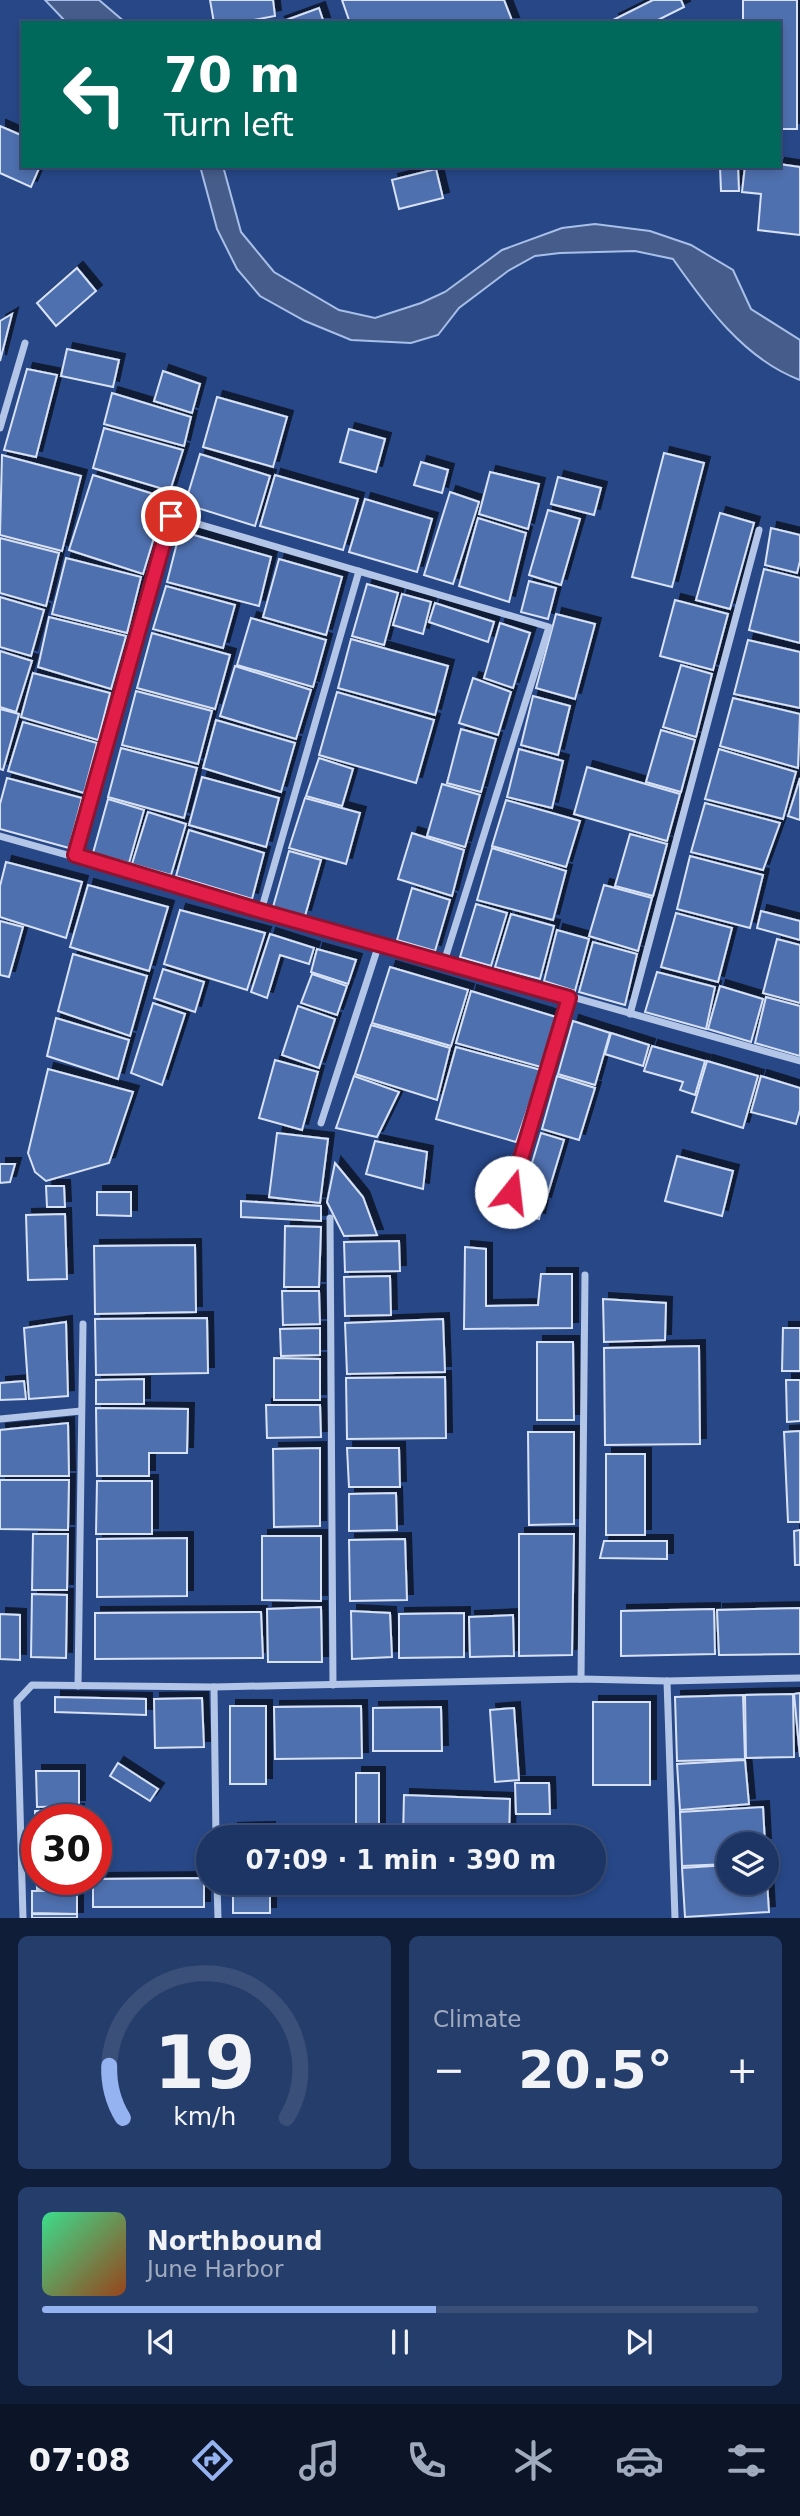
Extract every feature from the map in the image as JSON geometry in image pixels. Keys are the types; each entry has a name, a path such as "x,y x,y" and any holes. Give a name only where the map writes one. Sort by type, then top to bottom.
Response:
{"street":[{"path":"0,428 25,343"},
{"path":"75,855 171,516 549,627 444,962"},
{"path":"630,1014 759,530"},
{"path":"261,911 359,571"},
{"path":"0,836 800,1061"},
{"path":"320,1122 379,944"},
{"path":"511,1192 569,998"},
{"path":"330,1218 333,1685"},
{"path":"581,1679 585,1275"},
{"path":"78,1686 83,1324"},
{"path":"0,1419 81,1411"},
{"path":"23,1917 17,1701 32,1685 333,1685 581,1679 667,1681 800,1678"},
{"path":"667,1681 675,1917"},
{"path":"214,1686 216,1825"},
{"path":"217,1895 218,1917"}],"water":[{"path":"45,0 99,0 124,21 65,21"},
{"path":"201,168 224,168 241,232 274,272 339,310 375,318 445,292 502,250 562,228 595,224 650,231 691,245 733,270 751,309 800,340 800,380 780,371 744,345 713,312 673,259 635,251 535,256 508,271 459,308 438,335 411,343 351,340 305,321 260,296 237,269 217,229"}],"building":[{"path":"210,0 273,0 275,16 249,21 214,21"},
{"path":"342,0 504,0 512,21 349,21"},
{"path":"653,0 681,0 684,7 656,21 613,20"},
{"path":"743,0 797,0 797,129 781,129 781,21 743,21"},
{"path":"319,8 323,21 283,21"},
{"path":"0,126 21,135 21,168 39,168 31,187 0,173"},
{"path":"781,164 800,167 800,235 758,230 761,194 742,192 745,168 781,168"},
{"path":"720,168 738,168 739,191 721,191"},
{"path":"436,169 443,198 399,209 392,180"},
{"path":"77,268 96,291 56,326 37,303"},
{"path":"12,314 0,361 0,321"},
{"path":"67,349 119,360 113,387 61,376"},
{"path":"27,369 57,375 36,457 4,450"},
{"path":"163,371 200,384 192,413 154,401"},
{"path":"112,393 191,417 184,446 104,424"},
{"path":"217,397 287,417 273,467 203,447"},
{"path":"104,428 183,450 170,491 93,468"},
{"path":"349,429 385,439 376,472 340,462"},
{"path":"664,453 704,463 672,587 632,577"},
{"path":"200,454 270,476 255,526 185,504"},
{"path":"2,455 81,476 62,551 0,535"},
{"path":"421,462 448,470 442,493 414,485"},
{"path":"490,472 539,484 528,529 479,514"},
{"path":"93,475 166,498 143,574 69,550"},
{"path":"275,475 358,499 343,550 260,526"},
{"path":"558,477 601,488 594,515 551,504"},
{"path":"450,492 479,502 453,584 424,575"},
{"path":"365,499 432,519 417,572 349,552"},
{"path":"548,510 580,519 561,585 529,575"},
{"path":"720,513 754,523 730,609 696,600"},
{"path":"478,518 526,533 509,602 459,586"},
{"path":"771,528 800,535 797,573 765,565"},
{"path":"180,531 271,557 259,606 167,582"},
{"path":"0,538 59,553 46,606 0,593"},
{"path":"66,558 141,577 127,633 52,614"},
{"path":"279,559 342,577 326,635 263,617"},
{"path":"764,569 800,578 800,643 749,630"},
{"path":"529,581 556,588 548,619 521,612"},
{"path":"367,584 398,593 384,645 352,636"},
{"path":"166,586 235,605 223,648 153,629"},
{"path":"402,594 431,602 423,634 393,625"},
{"path":"0,597 44,610 31,656 0,647"},
{"path":"675,600 728,614 713,670 660,656"},
{"path":"435,603 494,622 488,642 429,622"},
{"path":"556,614 595,624 575,699 536,688"},
{"path":"49,617 126,636 111,689 38,667"},
{"path":"251,618 326,640 313,687 237,665"},
{"path":"500,623 530,633 513,688 484,678"},
{"path":"152,633 230,655 215,709 137,688"},
{"path":"351,639 448,666 435,715 338,688"},
{"path":"748,640 800,652 800,708 734,694"},
{"path":"0,651 32,661 16,712 0,707"},
{"path":"681,665 712,674 696,737 663,727"},
{"path":"235,666 311,690 296,739 220,716"},
{"path":"33,673 110,693 98,740 21,717"},
{"path":"473,678 511,692 498,735 459,723"},
{"path":"136,691 212,711 198,764 122,745"},
{"path":"337,692 434,720 416,783 319,755"},
{"path":"533,696 570,706 558,755 521,745"},
{"path":"733,698 800,714 798,768 720,746"},
{"path":"0,709 19,714 3,770 0,769"},
{"path":"216,720 295,743 281,792 203,768"},
{"path":"23,722 97,743 84,793 8,771"},
{"path":"461,729 496,739 481,792 447,783"},
{"path":"661,730 695,740 681,792 646,782"},
{"path":"121,748 197,768 184,818 108,797"},
{"path":"519,749 563,761 552,808 507,797"},
{"path":"719,749 796,772 783,819 705,799"},
{"path":"319,758 353,769 342,806 306,796"},
{"path":"587,767 680,794 667,841 574,814"},
{"path":"202,777 279,798 266,847 189,825"},
{"path":"7,778 82,798 69,848 0,829 0,804"},
{"path":"800,778 800,820 788,816"},
{"path":"442,784 480,795 465,847 427,836"},
{"path":"305,798 360,813 346,864 289,848"},
{"path":"108,799 144,810 129,863 93,853"},
{"path":"506,800 580,821 566,867 492,846"},
{"path":"705,803 780,823 763,870 691,852"},
{"path":"148,812 186,824 171,875 132,864"},
{"path":"189,830 264,853 252,899 176,876"},
{"path":"412,833 464,850 452,896 398,879"},
{"path":"630,834 667,844 653,896 615,886"},
{"path":"492,848 566,871 553,920 477,900"},
{"path":"289,851 321,860 305,916 273,907"},
{"path":"690,856 763,875 750,928 677,909"},
{"path":"6,862 82,882 66,938 0,917 0,886"},
{"path":"88,885 168,907 149,971 70,947"},
{"path":"604,885 652,898 638,951 589,936"},
{"path":"412,888 450,900 435,951 397,940"},
{"path":"476,904 507,913 491,966 460,957"},
{"path":"180,910 265,933 247,990 164,964"},
{"path":"761,911 800,921 800,940 757,928"},
{"path":"676,913 732,928 718,982 661,967"},
{"path":"511,914 554,926 540,979 495,967"},
{"path":"0,921 23,927 9,977 0,975"},
{"path":"557,930 589,939 575,991 544,981"},
{"path":"270,934 314,948 309,964 280,955 267,998 251,992"},
{"path":"777,939 800,945 800,1003 763,993"},
{"path":"593,942 637,954 625,1005 579,992"},
{"path":"317,949 356,960 348,984 311,972"},
{"path":"73,954 147,976 130,1036 58,1011"},
{"path":"390,967 468,990 451,1046 372,1023"},
{"path":"163,969 204,982 195,1012 154,998"},
{"path":"657,972 715,987 706,1029 645,1012"},
{"path":"312,974 347,986 337,1015 301,1003"},
{"path":"720,986 763,999 751,1042 708,1029"},
{"path":"471,991 556,1017 541,1067 456,1043"},
{"path":"766,997 800,1006 800,1056 755,1043"},
{"path":"153,1003 185,1014 162,1085 131,1073"},
{"path":"298,1006 335,1019 319,1068 282,1055"},
{"path":"56,1018 129,1040 118,1079 47,1056"},
{"path":"573,1021 610,1033 595,1085 558,1074"},
{"path":"371,1025 450,1048 437,1100 355,1074"},
{"path":"611,1033 649,1045 643,1066 605,1054"},
{"path":"652,1046 705,1061 695,1095 680,1090 683,1082 644,1071"},
{"path":"456,1047 541,1070 516,1142 436,1119"},
{"path":"275,1060 318,1072 302,1130 259,1118"},
{"path":"707,1061 758,1076 743,1128 692,1112"},
{"path":"48,1069 133,1092 109,1163 46,1181 35,1172 28,1153"},
{"path":"354,1076 399,1092 377,1137 336,1128"},
{"path":"557,1076 595,1088 579,1140 542,1129"},
{"path":"761,1076 800,1088 800,1110 796,1124 751,1112"},
{"path":"277,1133 328,1139 320,1203 269,1197"},
{"path":"541,1133 564,1140 545,1203 522,1196"},
{"path":"375,1141 427,1152 423,1189 366,1174"},
{"path":"677,1156 733,1171 722,1216 665,1201"},
{"path":"335,1163 363,1197 377,1235 344,1236 327,1202"},
{"path":"0,1164 15,1164 10,1182 0,1183"},
{"path":"46,1186 64,1186 65,1207 47,1207"},
{"path":"97,1192 131,1192 131,1216 97,1215"},
{"path":"501,1193 542,1206 539,1219 517,1213 518,1207 499,1202"},
{"path":"241,1201 321,1206 321,1221 241,1217"},
{"path":"65,1214 67,1279 28,1280 26,1215"},
{"path":"285,1226 321,1227 319,1287 284,1287"},
{"path":"399,1241 400,1271 345,1272 344,1242"},
{"path":"195,1245 196,1312 95,1314 94,1246"},
{"path":"465,1247 486,1249 486,1306 538,1305 541,1274 572,1274 572,1328 464,1329"},
{"path":"390,1276 391,1315 345,1316 344,1277"},
{"path":"282,1291 319,1291 320,1324 283,1325"},
{"path":"603,1299 666,1303 665,1340 604,1342"},
{"path":"207,1318 208,1373 96,1375 95,1319"},
{"path":"443,1319 445,1372 347,1374 345,1323"},
{"path":"66,1322 68,1396 29,1399 24,1328"},
{"path":"320,1328 320,1355 281,1356 280,1329"},
{"path":"783,1328 800,1328 800,1371 782,1371"},
{"path":"537,1342 573,1342 574,1420 537,1420"},
{"path":"699,1346 700,1444 605,1445 604,1348"},
{"path":"274,1358 320,1359 320,1400 274,1400"},
{"path":"445,1377 446,1438 347,1439 346,1378"},
{"path":"144,1379 144,1404 96,1404 96,1380"},
{"path":"786,1380 800,1380 800,1421 787,1422"},
{"path":"24,1381 26,1399 0,1400 0,1383"},
{"path":"266,1405 320,1405 321,1437 267,1438"},
{"path":"96,1408 188,1409 187,1453 149,1453 149,1476 97,1476"},
{"path":"68,1423 69,1476 0,1476 0,1430"},
{"path":"800,1431 800,1522 788,1522 784,1432"},
{"path":"528,1432 574,1432 574,1524 529,1525"},
{"path":"320,1448 320,1526 274,1527 273,1449"},
{"path":"347,1448 399,1448 400,1487 349,1487"},
{"path":"606,1454 645,1454 645,1535 606,1535"},
{"path":"0,1480 69,1480 68,1530 0,1529"},
{"path":"97,1481 152,1481 152,1534 96,1534"},
{"path":"396,1493 397,1530 349,1531 349,1494"},
{"path":"800,1530 800,1565 795,1565 794,1531"},
{"path":"33,1534 68,1534 67,1590 32,1590"},
{"path":"519,1534 574,1534 572,1655 519,1656"},
{"path":"262,1536 321,1536 321,1601 262,1600"},
{"path":"187,1538 187,1596 97,1597 97,1539"},
{"path":"405,1539 407,1600 350,1601 349,1540"},
{"path":"604,1541 667,1541 667,1559 600,1558"},
{"path":"32,1594 67,1595 66,1658 31,1657"},
{"path":"321,1607 322,1662 268,1662 267,1609"},
{"path":"800,1608 800,1654 719,1655 717,1610"},
{"path":"714,1609 715,1654 621,1656 621,1611"},
{"path":"351,1611 390,1613 392,1657 352,1659"},
{"path":"261,1612 263,1658 95,1659 95,1613"},
{"path":"464,1613 464,1657 399,1658 399,1614"},
{"path":"0,1614 20,1615 20,1660 0,1659"},
{"path":"513,1615 514,1656 470,1657 469,1617"},
{"path":"800,1693 800,1757 794,1694"},
{"path":"793,1694 794,1757 746,1758 745,1695"},
{"path":"743,1695 745,1759 677,1761 675,1697"},
{"path":"55,1697 146,1699 146,1715 55,1712"},
{"path":"202,1698 204,1747 155,1748 154,1699"},
{"path":"593,1702 650,1702 650,1785 593,1785"},
{"path":"230,1706 266,1706 266,1784 230,1784"},
{"path":"361,1706 362,1758 275,1759 274,1707"},
{"path":"441,1707 442,1751 373,1751 373,1708"},
{"path":"514,1708 519,1780 495,1782 490,1710"},
{"path":"745,1760 749,1804 680,1810 677,1764"},
{"path":"118,1763 158,1789 150,1801 110,1776"},
{"path":"36,1771 79,1771 79,1804 37,1804"},
{"path":"356,1773 379,1773 379,1825 356,1825"},
{"path":"515,1783 549,1783 550,1814 516,1814"},
{"path":"404,1795 510,1799 509,1825 403,1825"},
{"path":"763,1807 764,1832 716,1832 716,1865 682,1866 680,1812"},
{"path":"716,1866 716,1895 768,1895 769,1912 685,1917 682,1868"},
{"path":"196,1878 196,1895 204,1895 204,1907 93,1907 93,1895 112,1895 112,1879"},
{"path":"32,1895 77,1895 77,1914 32,1913"},
{"path":"233,1895 270,1895 270,1913 233,1913"},
{"path":"32,1914 77,1914 77,1918 32,1918"}],"route":[{"path":"171,516 75,855 569,998 511,1192"}]}
